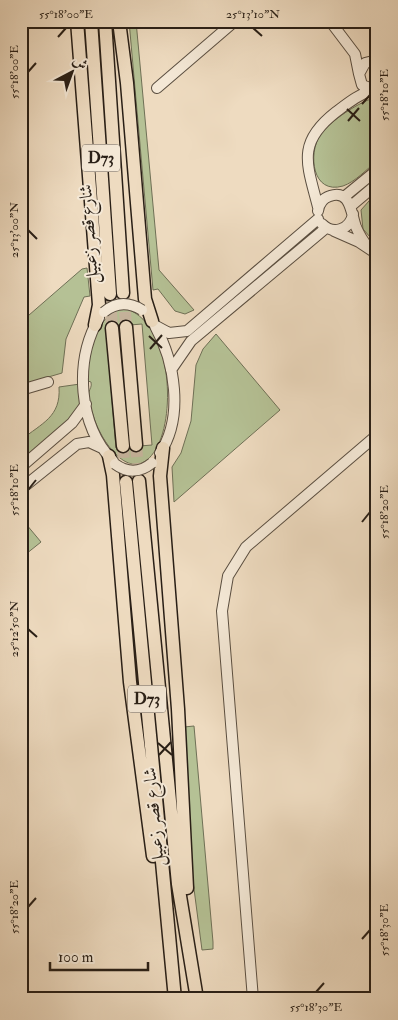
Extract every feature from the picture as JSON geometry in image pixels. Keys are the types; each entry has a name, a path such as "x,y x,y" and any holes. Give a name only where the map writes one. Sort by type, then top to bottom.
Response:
{"main road":[{"path":"77,21 99,305 95,325"},
{"name":"شارع قصر زعبيل","path":"92,21 110,294"},
{"name":"شارع قصر زعبيل","path":"105,21 124,293"},
{"path":"119,21 127,83 145,299 154,323"},
{"path":"126,327 136,445"},
{"path":"112,328 123,446"},
{"path":"163,448 160,476 181,752 187,890 184,912"},
{"path":"109,457 113,475 131,691 157,885 166,917"},
{"name":"شارع قصر زعبيل","path":"140,481 177,874 197,999"},
{"name":"شارع قصر زعبيل","path":"126,482 175,999"}],"street":[{"path":"157,88 235,21"},
{"path":"330,21 358,50 376,60"},
{"path":"344,37 355,54 359,76 365,88 375,90"},
{"path":"338,110 353,91 364,63 376,60"},
{"path":"373,250 328,229 318,219 318,207 306,162 310,143 319,126 360,95 375,90"},
{"path":"318,207 323,200 331,196 344,197 377,170"},
{"path":"310,180 331,196"},
{"path":"171,370 180,354 191,341 328,229 339,230 347,226 352,210 377,184"},
{"path":"344,197 352,210 360,235 373,250"},
{"path":"109,457 90,424 84,385 85,357 95,325 104,312 120,304 131,305 142,310 154,323 169,333 187,331 318,219"},
{"path":"21,489 77,444 88,442 121,468 134,471 146,468 152,463 163,448 173,414 171,370 164,343 154,323"},
{"path":"21,390 48,382"},
{"path":"21,467 72,423 86,404"},
{"path":"254,999 222,611 223,594 228,576 246,547 377,435"}],"green space":[{"path":"129,21 136,21 159,270 194,310 185,314 175,311 158,289 153,290"},
{"path":"377,97 377,161 343,186 333,187 325,184 319,179 315,171 314,162 316,143 320,135 346,112"},
{"path":"377,192 377,245 363,229 361,210"},
{"path":"87,268 90,296 84,297 66,339 62,373 21,385 21,322 82,269"},
{"path":"124,308 140,316 152,330 166,370 166,414 163,433 156,449 147,460 138,464 128,463 111,449 98,428 90,402 91,382 88,381 88,370 91,348 100,327 114,312","holes":["142,324 152,445 116,448 106,327"]},
{"path":"216,334 280,410 174,502 172,467 181,453 191,421 196,365 203,349"},
{"path":"80,384 82,399 76,414 21,461 21,440 49,418 57,406 59,387"},
{"path":"21,518 41,542 21,558"},
{"path":"194,726 213,942 213,949 202,950 191,866 184,727"}],"tunnel":[{"path":"110,294 112,328"},
{"path":"124,294 126,327"},
{"path":"136,445 139,481"},
{"path":"123,446 125,479"}]}
